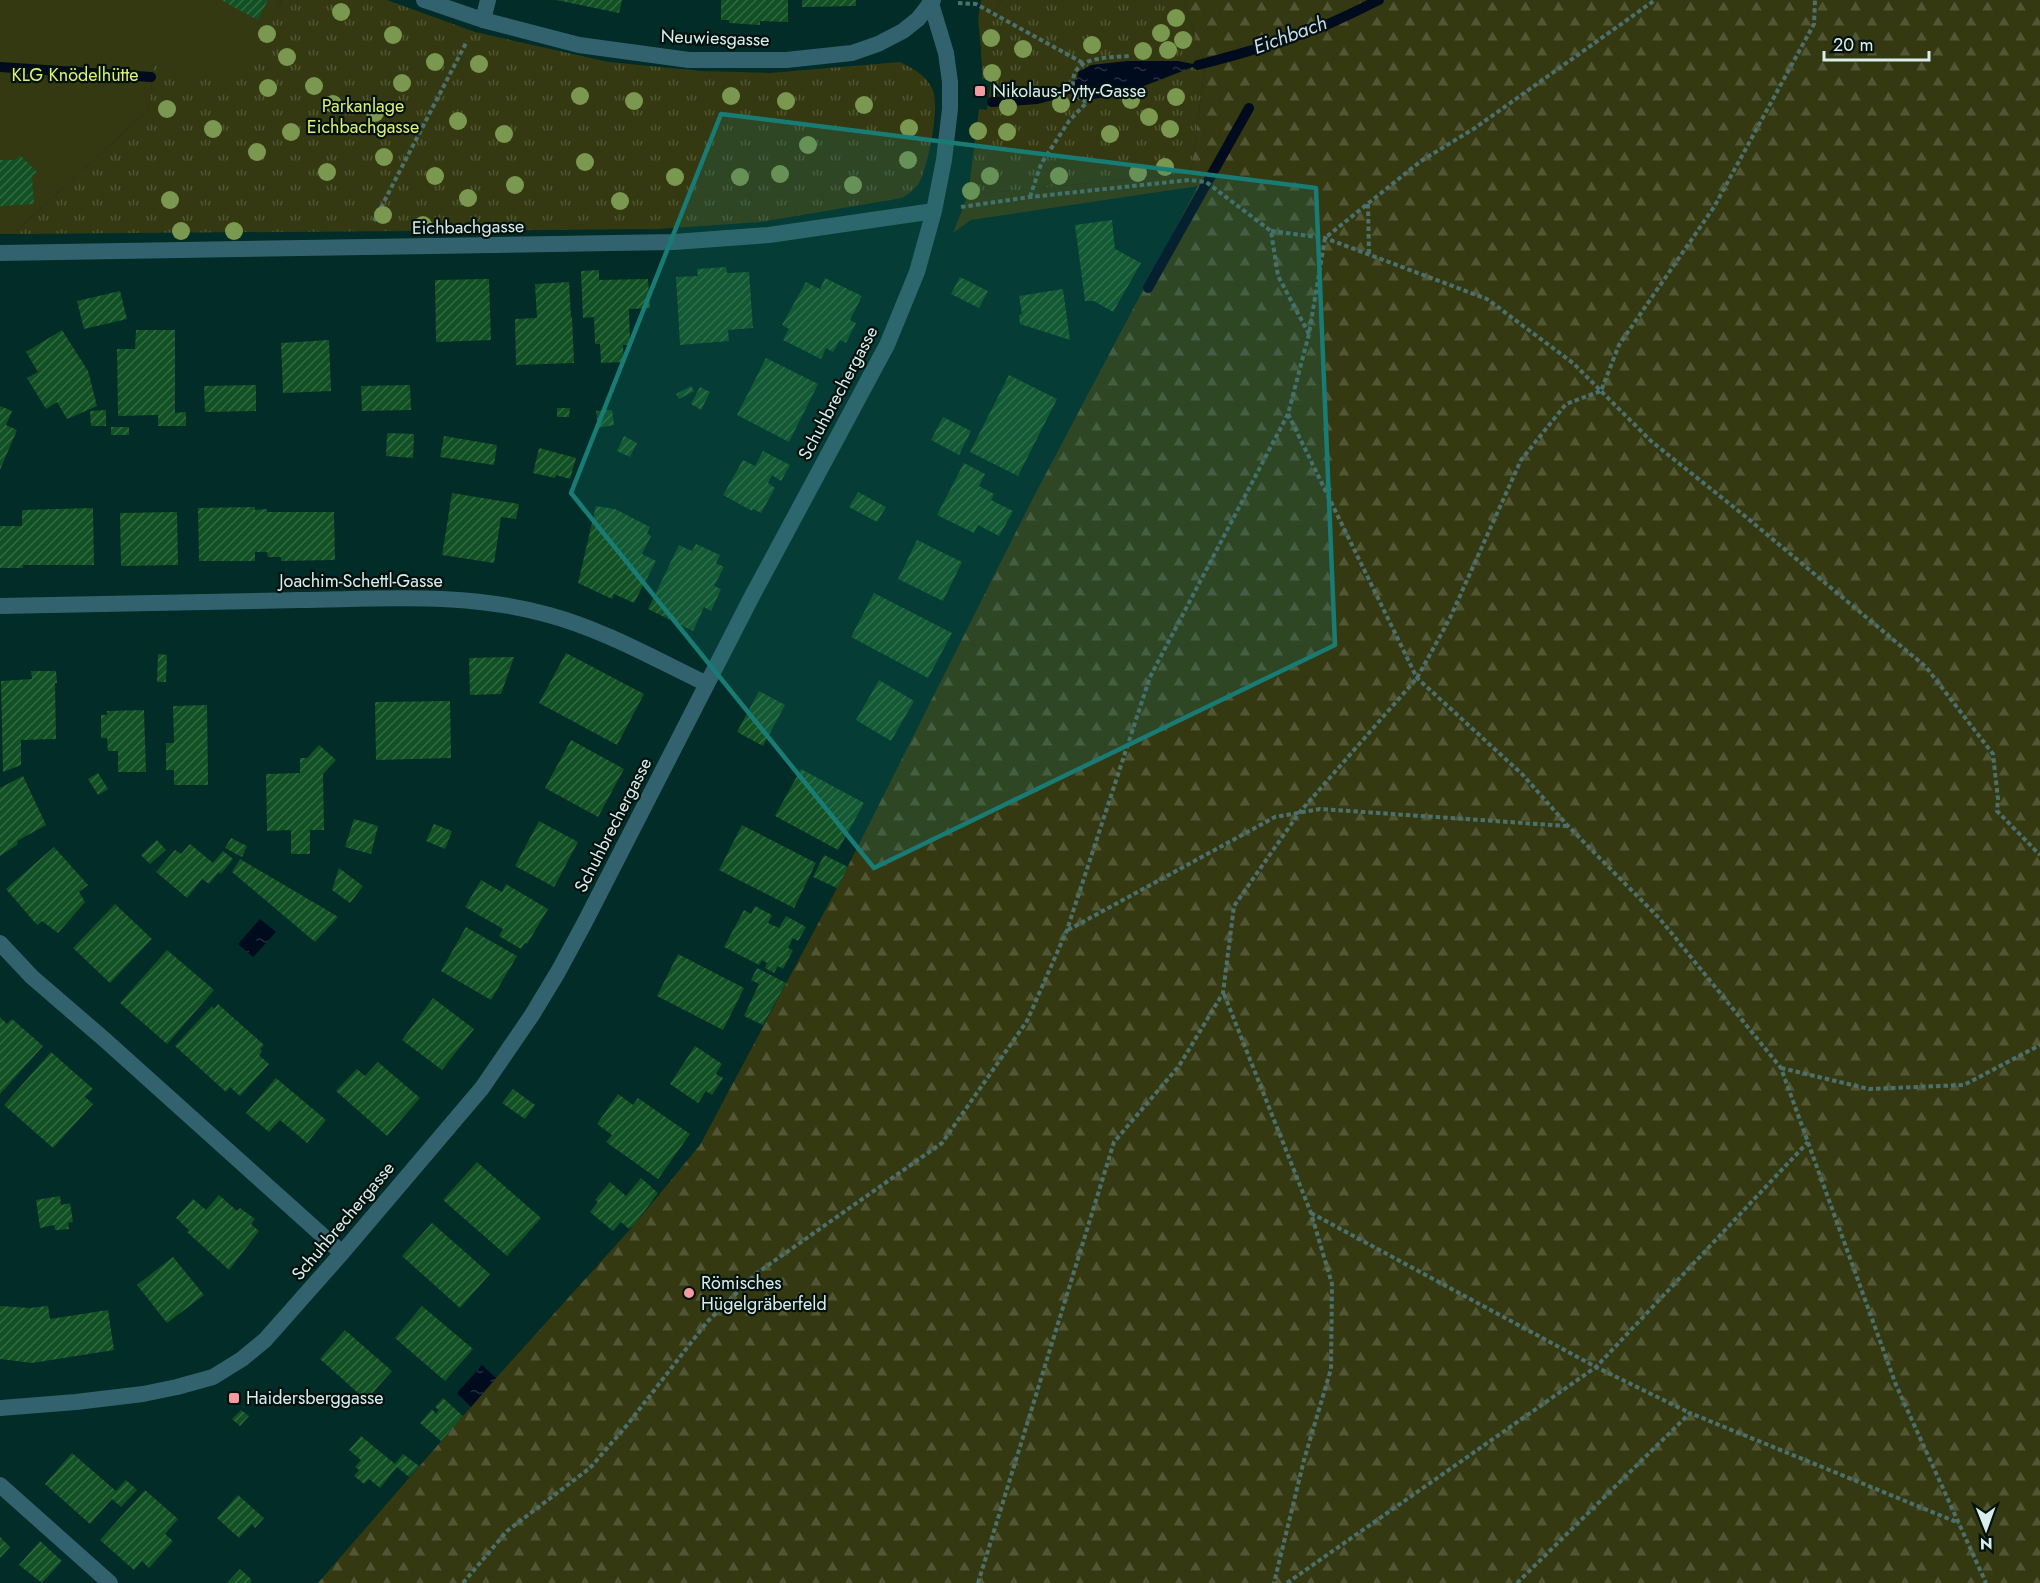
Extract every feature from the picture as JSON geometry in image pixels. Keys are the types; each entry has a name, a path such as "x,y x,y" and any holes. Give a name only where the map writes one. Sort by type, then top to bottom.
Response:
{"street":[{"name":"Neuwiesgasse","path":"424,0 483,20 579,45 689,60 786,60 852,53 879,44 903,31 918,19 931,0"},
{"path":"483,20 488,0"},
{"name":"Schuhbrechergasse","path":"0,1408 47,1406 143,1394 213,1377 242,1359 265,1340 482,1088 532,1015 585,922 707,684 887,345 917,272 934,211 947,134 950,82 946,53 931,0"},
{"name":"Eichbachgasse","path":"0,253 674,242 770,235 934,211"},
{"name":"Joachim-Schettl-Gasse","path":"0,606 372,599 442,599 495,603 571,621 707,684"},
{"path":"0,943 32,977 342,1253"},
{"path":"0,1485 110,1583"}],"path":[{"path":"931,0 976,4 1083,63"},
{"path":"463,1583 507,1531 590,1468 628,1424 707,1322 757,1273 942,1143 1027,1021 1067,930 1150,677 1287,414 1309,334 1325,238 1421,161 1475,128 1655,0"},
{"path":"978,1583 1114,1142 1179,1066 1223,993 1234,906 1299,813 1417,678 1450,618 1521,460 1566,404 1601,391 1619,345 1714,207 1815,24 1815,0"},
{"path":"360,248 471,34 483,20"},
{"path":"1030,197 1041,164 1069,121 1088,101 1080,99 1076,94 1073,85 1076,69 1083,63 1129,56"},
{"path":"934,211 1030,197 1190,180 1206,183 1271,231 1325,238 1487,299 1573,363 1651,441 1926,667 1993,754 1998,799 1997,811 2040,855"},
{"path":"1368,204 1369,255"},
{"path":"1271,231 1278,276 1309,334"},
{"path":"1287,414 1417,678 1523,775 1568,826 1660,919 1781,1068 1896,1385 1986,1583"},
{"path":"1067,930 1275,817 1320,809 1568,826"},
{"path":"1223,993 1311,1213 1332,1284 1331,1369 1304,1460 1274,1583"},
{"path":"1781,1068 1869,1089 1964,1085 2040,1045"},
{"path":"1287,1583 1596,1367 1808,1142"},
{"path":"1311,1213 1596,1367 1690,1413 1959,1523"},
{"path":"1517,1583 1690,1413"}],"highlighted area":[{"path":"721,114 1316,188 1335,645 874,868 571,493"}],"green space":[{"name":"KLG Knödelhütte","path":"0,0 282,0 235,85 153,64 151,94 147,111 13,234 0,234"},
{"name":"Parkanlage Eichbachgasse","path":"282,0 387,0 475,32 609,62 701,71 770,73 900,62 922,75 932,88 934,96 934,121 923,175 911,192 902,198 760,222 658,229 13,234 147,111 151,94 153,64 235,84"},
{"path":"981,0 1002,0 988,23 981,49 978,19"},
{"path":"1002,0 1183,0 1205,65 1191,173 968,195 979,109 987,110 991,80 982,79 983,37 988,23"},
{"path":"1183,0 2040,0 2040,1583 318,1583 496,1378 634,1225 700,1145 837,888 1032,500 1198,186 1191,173 1205,65"},
{"path":"1191,173 1199,186 971,220 953,233 968,195"}],"water":[{"path":"1127,61 1178,61 1198,65 1126,93 1089,100 1080,97 1076,85 1078,72 1091,65"},
{"path":"260,919 276,932 253,957 238,944"},
{"path":"482,1365 496,1378 471,1407 457,1393"}],"building":[{"path":"221,0 268,0 258,20"},
{"path":"556,0 622,0 619,13"},
{"path":"721,0 788,0 788,22 760,21 760,25 729,23 729,20 721,20"},
{"path":"802,0 856,0 856,6 802,7"},
{"path":"20,155 37,172 32,176 34,204 0,206 0,160 15,160"},
{"path":"1112,220 1115,249 1141,263 1113,312 1094,301 1085,301 1075,225"},
{"path":"726,267 727,273 749,272 753,328 728,330 729,341 680,345 676,277 698,276 697,269"},
{"path":"599,270 599,280 648,279 650,308 629,309 630,345 623,345 624,362 601,363 600,344 595,344 594,317 583,318 581,271"},
{"path":"960,277 988,291 979,308 951,294"},
{"path":"825,278 862,296 850,320 856,323 846,343 840,340 833,352 826,348 821,359 783,340 789,329 782,325 806,282 820,289"},
{"path":"489,279 491,340 436,342 435,280"},
{"path":"569,282 574,363 516,365 515,319 537,318 535,284"},
{"path":"1063,289 1070,340 1020,324 1019,315 1022,314 1019,296"},
{"path":"120,291 127,319 84,329 77,301"},
{"path":"62,330 88,371 97,406 67,419 57,402 46,409 27,378 38,372 26,352"},
{"path":"136,330 175,330 175,413 186,412 186,426 158,426 158,415 118,416 117,349 135,349"},
{"path":"329,340 331,391 283,393 281,343"},
{"path":"766,358 818,384 789,442 737,415"},
{"path":"1009,375 1057,399 1018,476 970,452"},
{"path":"256,385 256,411 205,412 204,386"},
{"path":"410,385 411,410 362,411 361,386"},
{"path":"691,386 694,391 679,399 676,394"},
{"path":"700,387 710,392 701,410 691,404"},
{"path":"0,406 12,411 6,425 17,430 0,470"},
{"path":"557,408 570,408 569,417 557,417"},
{"path":"106,410 106,426 91,426 90,411"},
{"path":"612,410 614,425 598,428 596,411"},
{"path":"943,417 971,431 959,455 931,440"},
{"path":"111,427 129,427 129,435 111,435"},
{"path":"387,433 414,434 413,458 386,456"},
{"path":"444,436 497,445 494,465 440,457"},
{"path":"624,436 637,443 630,457 617,451"},
{"path":"539,448 576,458 570,479 533,473"},
{"path":"763,451 790,465 781,481 772,475 768,483 775,488 761,513 753,509 752,511 723,495 743,460 755,466"},
{"path":"964,463 985,474 979,486 994,494 991,500 1013,511 999,536 978,525 974,533 937,515"},
{"path":"858,492 886,507 877,522 849,507"},
{"path":"452,493 519,504 516,519 501,517 494,563 442,555"},
{"path":"596,506 615,509 650,527 647,533 651,536 642,554 656,561 634,603 614,594 612,599 578,583"},
{"path":"255,507 255,510 267,509 267,512 334,512 335,560 281,561 281,557 268,557 267,552 255,552 255,561 199,561 198,508"},
{"path":"93,508 94,565 23,565 23,568 0,568 0,526 22,526 22,510"},
{"path":"177,512 178,565 121,566 120,513"},
{"path":"917,540 962,562 943,601 898,579"},
{"path":"696,544 720,555 716,563 724,567 714,586 721,589 711,611 704,607 693,631 648,609 679,545 692,551"},
{"path":"874,593 952,633 928,678 851,637"},
{"path":"566,653 644,694 617,745 539,703"},
{"path":"158,654 167,655 166,682 157,682"},
{"path":"514,657 501,694 470,695 469,658"},
{"path":"31,671 56,671 56,739 21,740 21,765 3,772 1,681 32,679"},
{"path":"879,680 914,701 891,741 856,720"},
{"path":"759,691 785,705 763,746 737,732"},
{"path":"450,701 451,758 376,760 375,702"},
{"path":"207,705 208,785 174,785 174,770 166,770 166,743 174,743 173,706"},
{"path":"144,710 146,772 118,772 118,751 108,751 107,738 101,738 101,715 107,715 107,711"},
{"path":"571,740 624,769 598,817 545,788"},
{"path":"319,745 336,760 323,774 324,830 310,830 310,854 291,854 291,830 267,831 266,774 300,773 300,758 307,758"},
{"path":"801,769 864,803 838,850 775,816"},
{"path":"98,773 108,789 98,795 88,779"},
{"path":"23,776 46,825 17,841 18,844 0,856 0,788"},
{"path":"354,819 378,826 371,854 345,847"},
{"path":"539,821 578,842 554,887 515,866"},
{"path":"434,824 452,831 445,849 426,841"},
{"path":"742,825 816,863 794,908 719,870"},
{"path":"231,838 247,846 242,857 225,848"},
{"path":"157,840 166,850 150,864 141,855"},
{"path":"190,844 213,863 223,851 233,859 209,884 202,879 187,898 156,872 175,850 181,854"},
{"path":"54,847 88,885 79,892 85,902 58,933 42,921 37,925 6,889"},
{"path":"824,855 848,867 837,888 813,877"},
{"path":"240,859 338,917 315,942 232,872"},
{"path":"339,868 363,886 350,903 332,890"},
{"path":"481,880 502,892 506,884 548,909 527,944 525,943 521,949 499,936 503,929 465,907"},
{"path":"115,904 152,939 110,983 73,948"},
{"path":"755,906 772,915 768,923 779,928 786,916 806,927 798,941 793,938 788,948 793,950 783,969 778,966 774,973 765,968 767,963 762,960 759,965 724,947 744,910 751,914"},
{"path":"466,927 517,956 491,1000 441,971"},
{"path":"167,950 214,990 167,1044 120,1003"},
{"path":"678,954 744,988 723,1030 657,996"},
{"path":"757,968 786,983 763,1025 744,1016 759,984 751,980"},
{"path":"433,998 474,1029 442,1070 402,1040"},
{"path":"218,1004 264,1045 259,1055 269,1064 240,1096 230,1087 226,1092 175,1046 212,1006 214,1009"},
{"path":"0,1017 7,1024 12,1019 43,1046 0,1094"},
{"path":"695,1046 722,1064 716,1074 723,1078 712,1095 706,1091 698,1103 670,1084"},
{"path":"51,1052 93,1089 85,1097 93,1104 53,1148 4,1105"},
{"path":"378,1062 420,1098 387,1136 336,1091 357,1069 365,1076"},
{"path":"276,1078 326,1120 307,1143 280,1120 269,1132 246,1113"},
{"path":"513,1089 535,1105 525,1119 502,1103"},
{"path":"618,1094 633,1105 638,1098 690,1134 658,1179 606,1142 612,1135 597,1124"},
{"path":"477,1162 541,1218 507,1256 443,1200"},
{"path":"641,1178 658,1193 629,1229 621,1222 613,1231 590,1212 598,1202 595,1200 610,1182 626,1196"},
{"path":"219,1195 237,1211 240,1208 255,1219 251,1224 259,1231 229,1270 187,1232 189,1230 176,1218 193,1199 206,1210"},
{"path":"60,1196 61,1205 70,1203 73,1222 68,1223 69,1229 55,1230 54,1225 40,1228 36,1200"},
{"path":"432,1223 490,1274 460,1308 402,1256"},
{"path":"173,1257 204,1295 167,1323 137,1285"},
{"path":"0,1306 30,1308 48,1306 50,1319 108,1310 114,1350 32,1363 0,1359"},
{"path":"422,1306 473,1349 445,1381 395,1338"},
{"path":"345,1330 392,1371 366,1400 320,1359"},
{"path":"443,1398 463,1416 441,1441 420,1423 432,1409 436,1414 439,1410 435,1407"},
{"path":"241,1410 249,1416 240,1426 232,1419"},
{"path":"361,1436 395,1464 403,1454 419,1466 409,1477 397,1467 380,1488 369,1479 364,1484 354,1476 359,1470 355,1467 361,1460 349,1450"},
{"path":"72,1453 116,1491 126,1480 137,1490 121,1507 112,1499 90,1524 45,1484"},
{"path":"145,1490 178,1519 165,1534 173,1541 149,1568 142,1561 134,1570 100,1540"},
{"path":"238,1495 264,1518 255,1528 252,1524 239,1538 217,1518"},
{"path":"0,1537 10,1547 0,1558"},
{"path":"40,1541 62,1561 42,1583 19,1565"},
{"path":"240,1569 251,1579 251,1583 227,1583"}],"waterway":[{"name":"Eichbach","path":"1198,65 1296,36 1379,0"},
{"path":"0,67 151,77"},
{"name":"Eichbach","path":"992,102 1037,99 1057,94 1076,85"},
{"path":"1148,288 1249,108"}],"place":[{"name":"Nikolaus-Pytty-Gasse","path":"980,91"},
{"name":"Römisches Hügelgräberfeld","path":"689,1293"},
{"name":"Haidersberggasse","path":"234,1398"}]}
